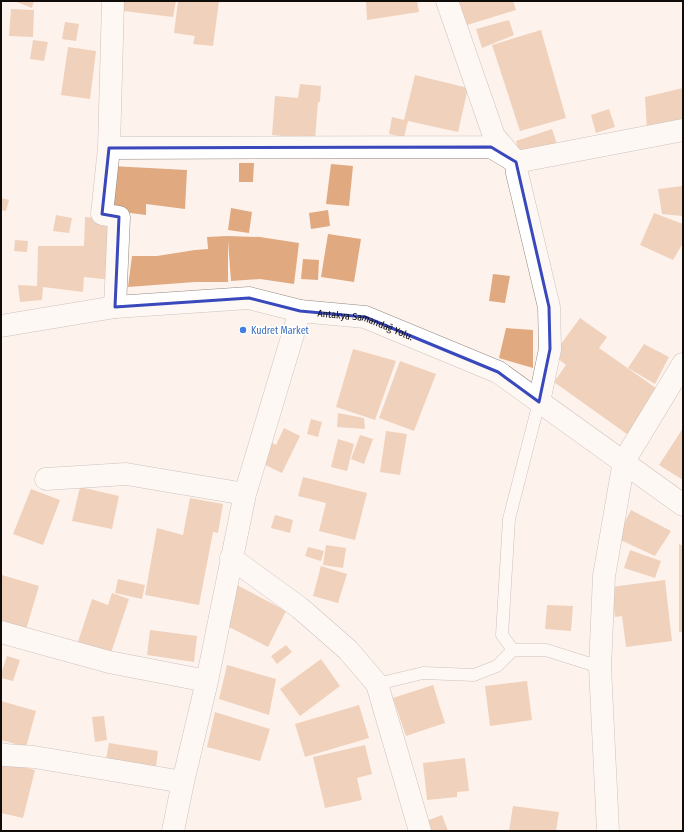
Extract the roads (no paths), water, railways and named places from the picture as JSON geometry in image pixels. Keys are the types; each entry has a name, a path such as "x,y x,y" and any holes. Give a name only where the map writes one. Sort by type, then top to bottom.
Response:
{"street":[{"path":"113,1 109,148 102,214 119,218 115,307"},
{"path":"447,1 494,136 516,162 517,173 549,307 550,349 539,402"},
{"path":"109,148 491,147 516,162 683,130"},
{"name":"Antakya Samandağ Yolu.","path":"1,326 115,307 249,298 300,311 365,317 498,372 585,435 624,461 683,505"},
{"path":"173,831 207,681 245,494 300,311"},
{"path":"608,831 600,667 604,576 624,461 683,364"},
{"path":"46,479 126,474 245,494"},
{"path":"232,558 300,608 348,650 377,684 420,831"},
{"path":"3,638 109,662 207,681"},
{"path":"1,754 34,757 183,782"}],"lane":[{"path":"513,650 502,634 509,519 539,402"},
{"path":"377,684 423,673 474,675 497,666 513,650 546,650 600,667"}],"place":[{"name":"Kudret Market","path":"243,330"}]}
